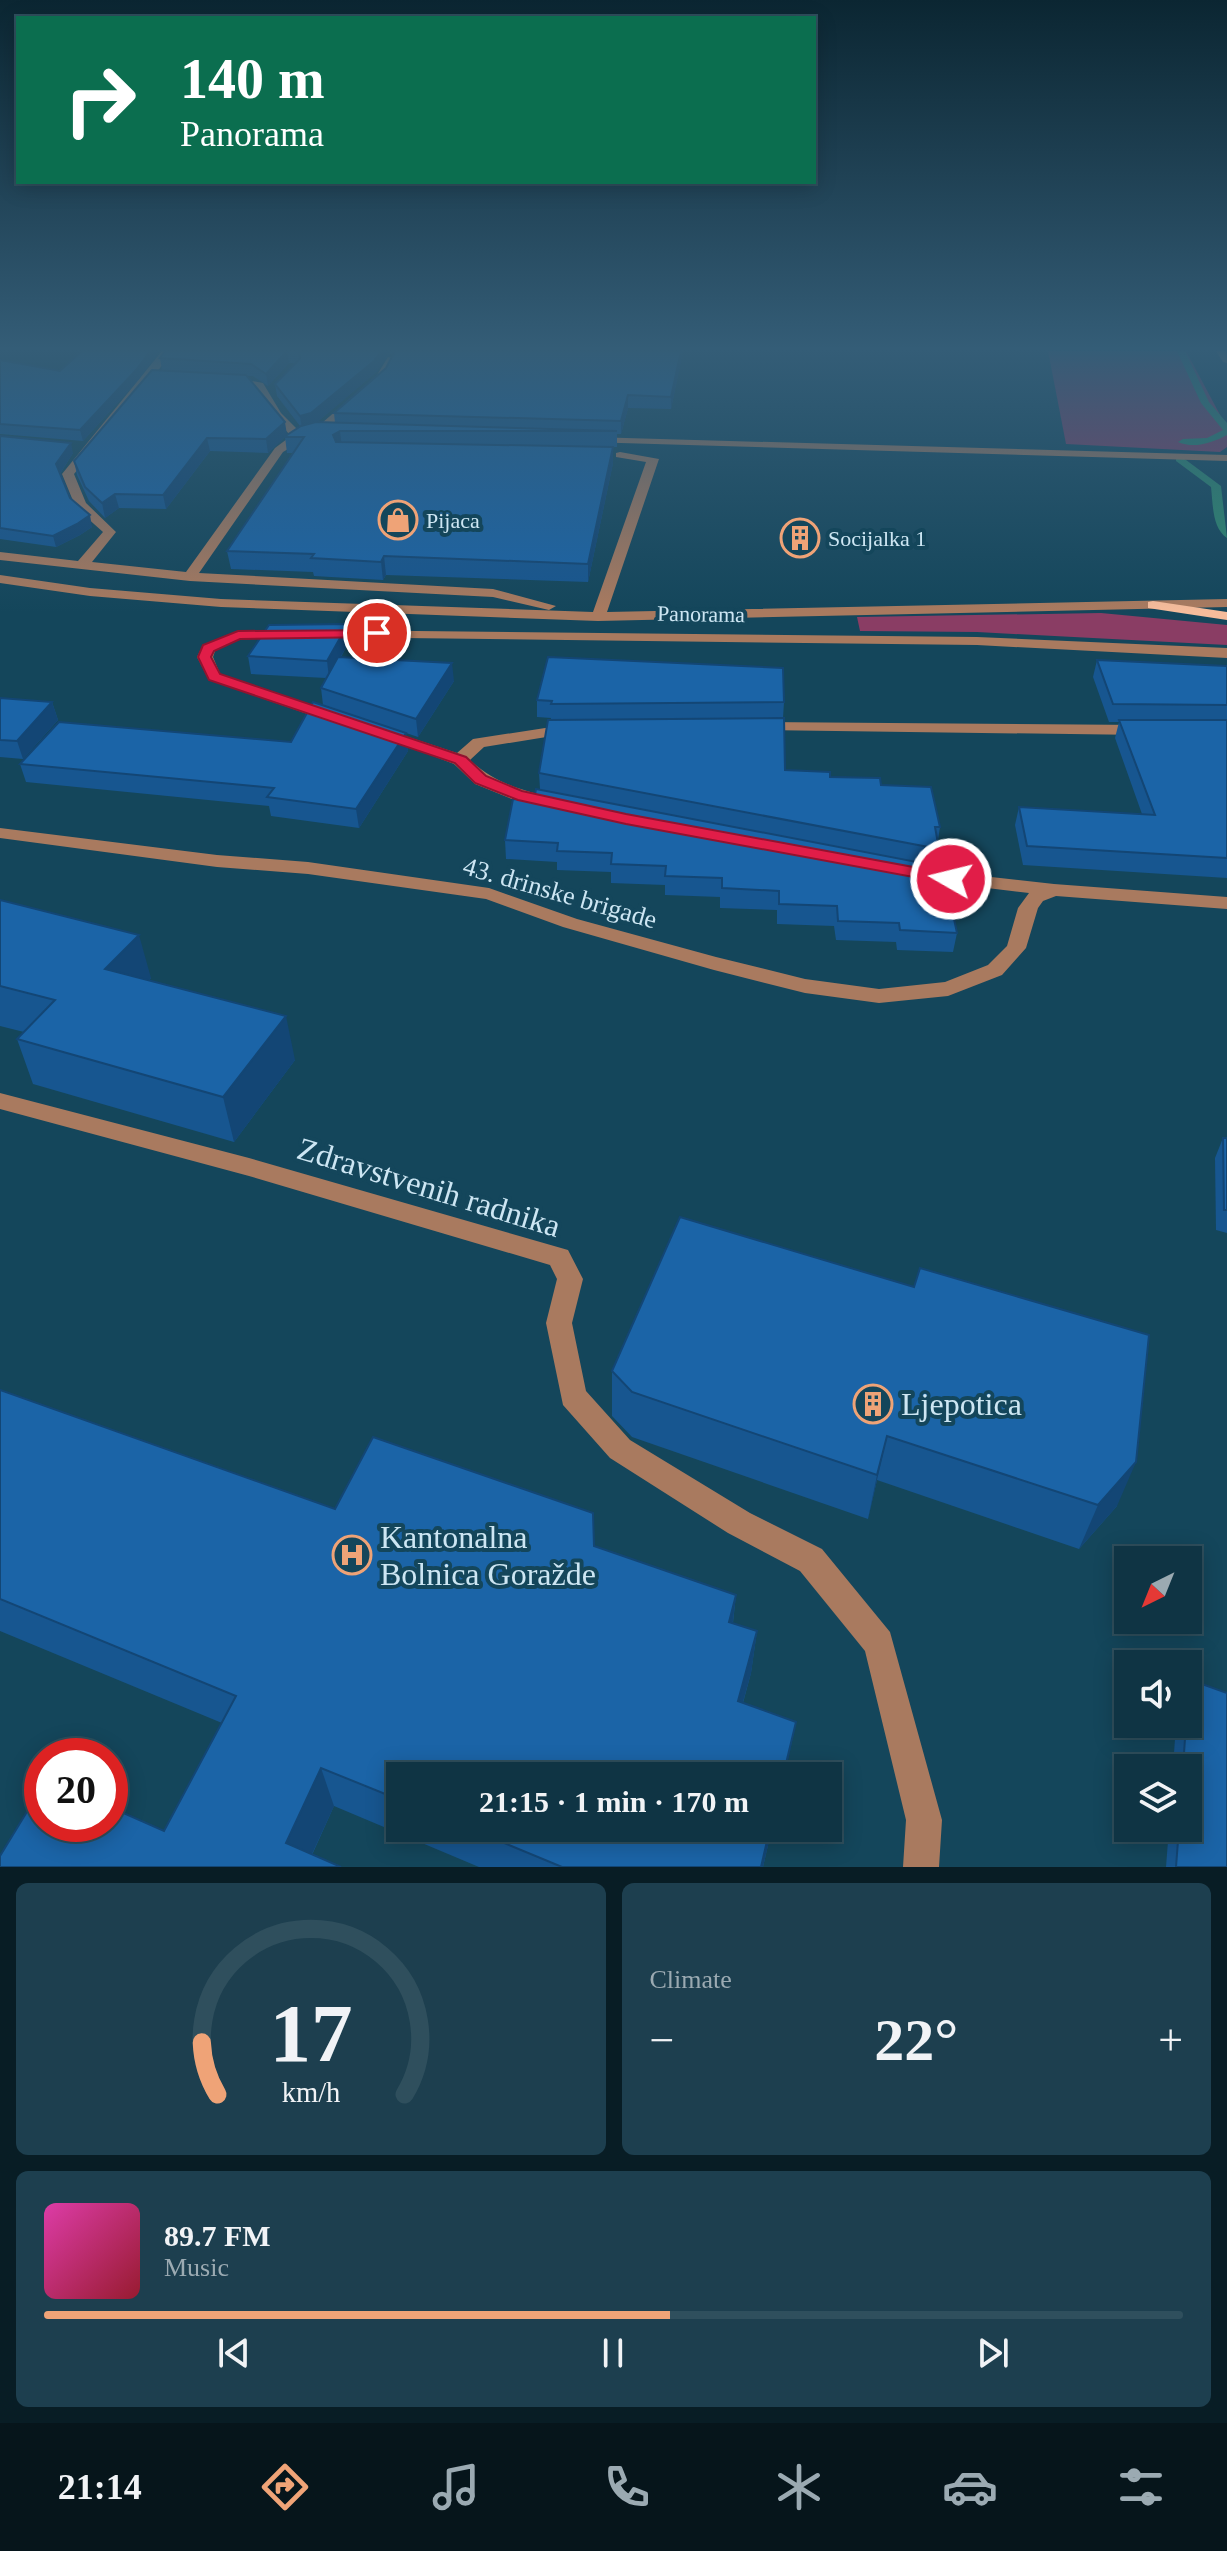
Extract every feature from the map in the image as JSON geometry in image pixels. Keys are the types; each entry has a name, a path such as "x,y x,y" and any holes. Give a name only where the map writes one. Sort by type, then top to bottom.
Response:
{"main road":[{"path":"1153,605 1227,616"}],"street":[{"path":"81,566 110,532 80,505 68,474 94,438"},
{"path":"190,577 279,450 295,438"},
{"path":"572,440 1227,458"},
{"path":"71,447 85,448"},
{"path":"595,455 642,455 653,459 598,617"},
{"path":"0,556 190,577 493,593 598,617"},
{"path":"0,579 90,592 221,603 598,617 1227,603"},
{"name":"Panorama","path":"460,760 214,677 205,657 208,648 238,635 708,636 977,641 1227,653"},
{"path":"736,727 1160,730"},
{"path":"582,728 479,743 460,760 481,780 505,790 583,810"},
{"name":"43. drinske brigade","path":"0,833 217,861 308,868 489,894 570,923 714,963 805,986 879,996 948,989 995,970 1016,948 1028,908 1036,897 1054,890"},
{"path":"894,870 1054,890 1227,903"},
{"name":"Zdravstvenih radnika","path":"0,1101 249,1167 559,1257 570,1279 559,1323 573,1396 620,1449 739,1523 811,1560 879,1643 924,1820 921,1867"}],"shaded area":[{"path":"1065,438 1227,438 1227,447 1220,452 1066,444"},
{"path":"1101,613 1227,625 1227,645 977,632 860,631 857,617"}],"building":[{"path":"0,438 71,443 56,464 70,498 90,515 53,536 0,528"},
{"path":"94,438 207,438 163,495 115,494 102,503 85,487 74,461"},
{"path":"303,438 334,438 336,442 613,447 588,564 384,556 381,562 311,558 314,554 227,551"},
{"path":"348,624 327,661 248,656 269,625"},
{"path":"338,657 452,663 416,719 321,688"},
{"path":"548,657 783,668 784,702 551,704 552,701 537,700"},
{"path":"1097,660 1227,666 1227,705 1113,704"},
{"path":"0,698 52,702 17,741 0,740"},
{"path":"313,702 406,733 356,809 267,797 274,788 20,764 59,722 291,742"},
{"path":"784,718 785,770 830,772 830,777 880,778 881,785 931,787 940,827 935,827 939,849 539,773 548,720"},
{"path":"1119,720 1227,720 1227,858 1027,846 1019,807 1155,815"},
{"path":"536,789 943,867 957,933 900,930 899,923 838,921 837,906 779,904 779,891 722,888 722,878 665,876 666,866 611,864 612,853 557,851 558,843 505,840 513,799 534,800"},
{"path":"0,900 139,935 105,969 286,1016 223,1097 17,1039 55,1000 0,986"},
{"path":"1223,1138 1227,1138 1227,1210 1224,1210"},
{"name":"Ljepotica","path":"680,1217 914,1287 920,1268 1149,1335 1136,1462 1098,1505 887,1436 877,1475 632,1392 612,1371"},
{"path":"0,1390 335,1509 373,1437 593,1513 594,1546 736,1595 729,1622 757,1631 738,1701 796,1722 786,1762 386,1762 386,1794 321,1768 286,1843 341,1867 0,1867 0,1856 24,1817 24,1842 128,1842 128,1815 164,1831 236,1696 0,1599"},
{"path":"1202,1684 1227,1693 1227,1867 1176,1867 1178,1842 1202,1842 1202,1754 1184,1754 1185,1738 1202,1738"},
{"path":"502,1842 767,1842 761,1867 562,1867"}],"waterway":[{"path":"1183,442 1215,438"},
{"path":"1179,459 1216,486 1220,520 1227,535"}],"place":[{"name":"Pijaca","path":"398,520"},
{"name":"Socijalka 1","path":"800,538"},
{"name":"Ljepotica","path":"873,1404"},
{"name":"Kantonalna Bolnica Goražde","path":"352,1555"}],"route":[{"path":"377,633 238,635 208,648 205,657 214,677 460,760 481,780 518,795 626,819 951,879"}]}
